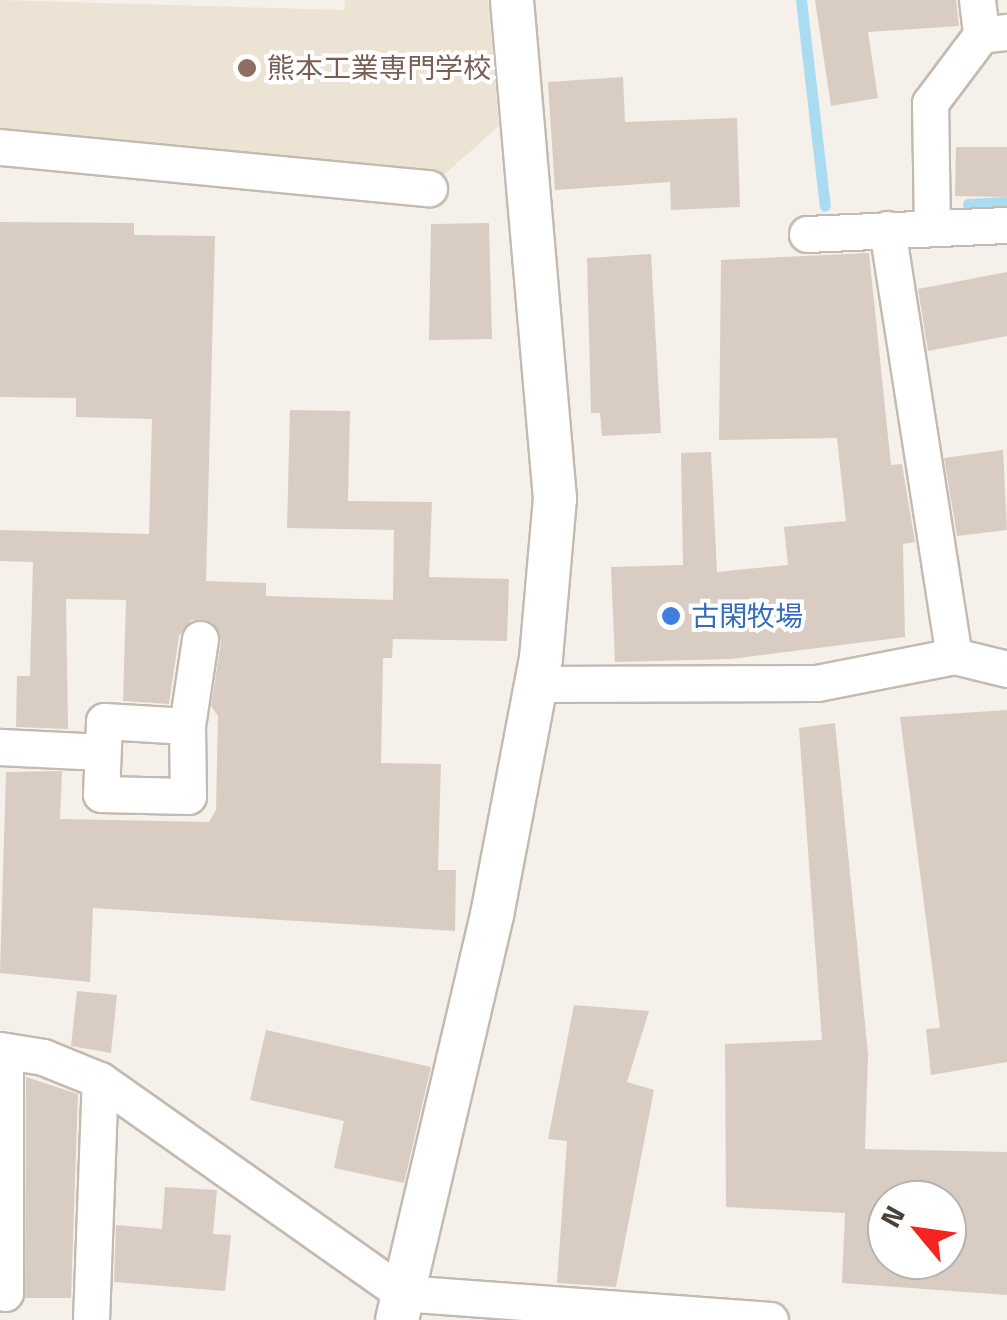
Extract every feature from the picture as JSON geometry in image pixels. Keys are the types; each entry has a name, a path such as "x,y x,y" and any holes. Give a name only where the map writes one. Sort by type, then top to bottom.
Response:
{"street":[{"path":"400,1307 492,915 537,684 555,499 546,322 512,0"},
{"path":"932,228 930,103 988,22"},
{"path":"0,147 429,188"},
{"path":"807,234 1007,225"},
{"path":"887,229 954,656"},
{"path":"187,726 104,720 101,794 188,796 187,726 200,639"},
{"path":"537,684 817,683 954,656 1007,669"},
{"path":"0,747 101,752"},
{"path":"5,1293 2,1051 100,1080 400,1307 770,1320"},
{"path":"91,1320 100,1080"}],"shaded area":[{"name":"熊本工業専門学校","path":"0,0 344,10 345,0 488,0 499,126 429,188 0,139"}],"building":[{"path":"815,0 956,0 959,26 868,32 878,98 831,106"},
{"path":"623,77 625,122 737,118 740,207 671,210 670,182 555,190 548,82"},
{"path":"956,147 1007,147 1007,197 955,196"},
{"path":"0,222 134,223 134,235 215,236 206,581 266,583 266,596 393,600 394,530 287,528 290,410 350,411 348,501 432,502 429,577 509,579 507,641 393,639 392,658 383,658 381,763 441,764 438,870 456,870 455,931 93,908 90,982 0,973 6,772 62,771 60,819 209,822 216,810 218,716 211,706 221,642 212,622 191,620 179,636 169,704 123,701 126,600 66,599 68,729 16,727 17,676 30,676 33,562 0,561 0,530 149,534 152,419 76,417 76,398 0,397"},
{"path":"489,223 492,339 429,340 431,224"},
{"path":"869,253 891,465 902,464 915,542 903,544 905,637 731,659 615,662 611,567 683,565 681,453 711,452 717,572 788,565 784,527 846,521 837,438 719,440 721,260"},
{"path":"651,254 661,433 602,436 600,413 591,413 587,258"},
{"path":"1007,272 1007,336 928,351 918,289"},
{"path":"1003,450 1007,530 957,536 944,458"},
{"path":"1007,710 1007,1062 931,1075 926,1029 940,1028 900,717"},
{"path":"835,723 868,1054 865,1149 1007,1152 1007,1295 842,1283 845,1213 726,1207 725,1044 822,1040 799,728"},
{"path":"77,991 117,995 111,1053 71,1046"},
{"path":"574,1005 649,1011 627,1082 654,1090 616,1287 557,1283 567,1141 548,1139"},
{"path":"266,1030 431,1067 404,1183 334,1168 344,1121 250,1100"},
{"path":"26,1077 78,1094 71,1298 25,1298"},
{"path":"165,1187 217,1190 213,1234 231,1235 225,1291 114,1282 116,1225 162,1229"}],"waterway":[{"path":"801,0 825,206"},
{"path":"968,204 1007,202"}],"place":[{"name":"熊本工業専門学校","path":"247,68"},
{"name":"古閑牧場","path":"671,616"}]}
